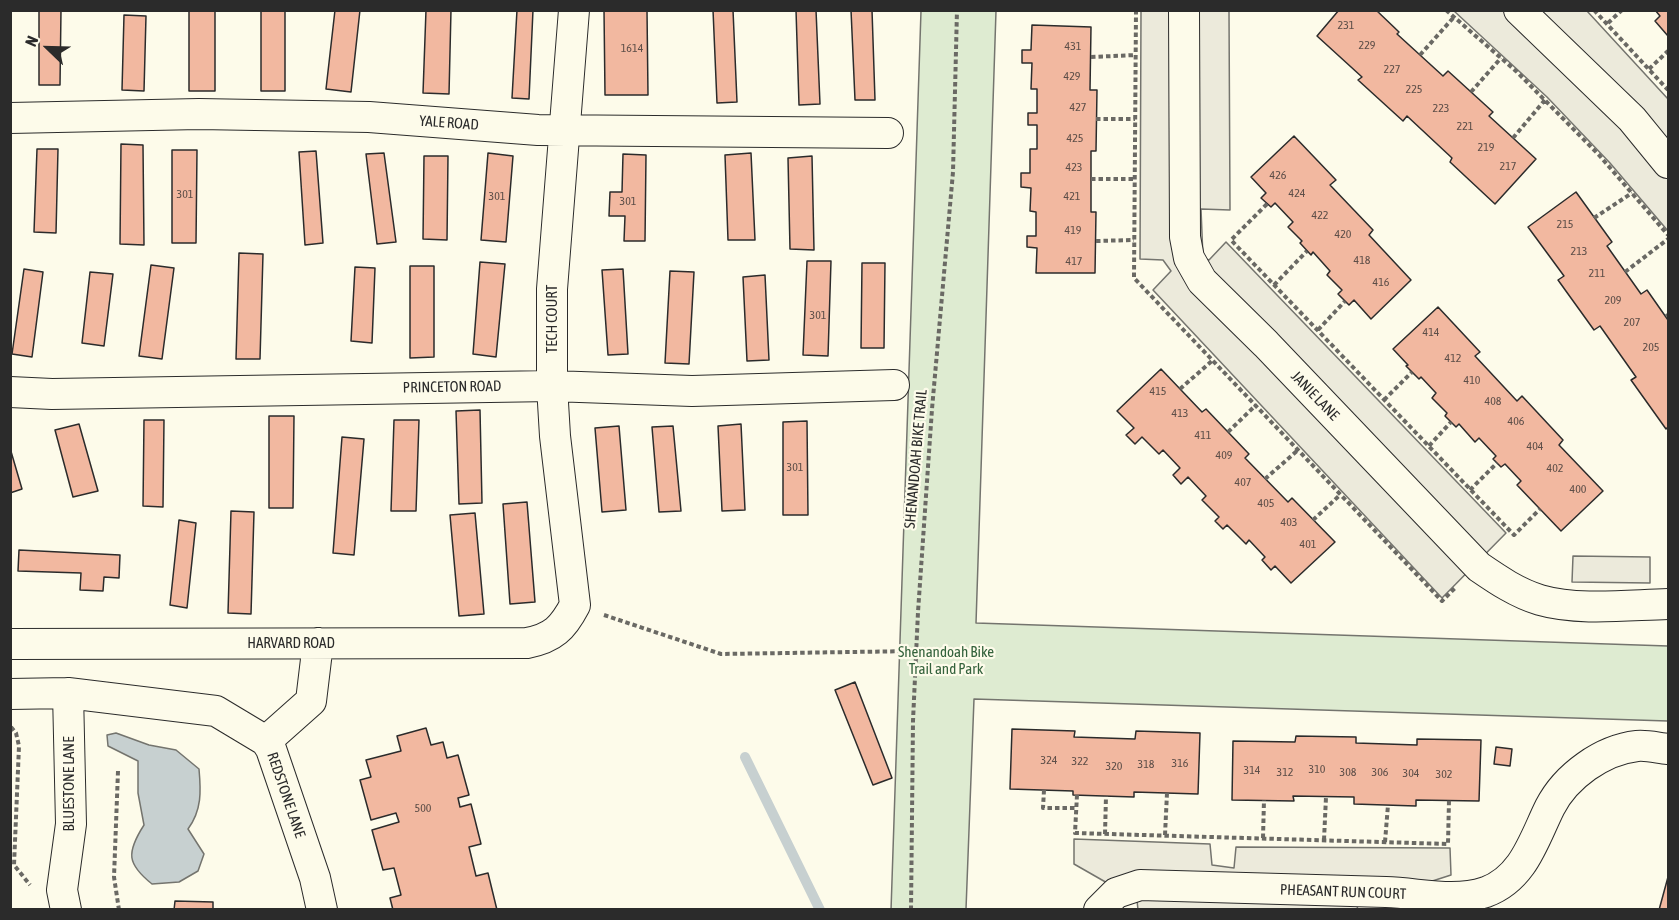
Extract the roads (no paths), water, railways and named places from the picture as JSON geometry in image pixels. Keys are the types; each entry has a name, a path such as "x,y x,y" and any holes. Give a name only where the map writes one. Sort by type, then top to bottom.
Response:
{"street":[{"name":"TECH COURT","path":"570,615 552,386 552,289 574,10"},
{"name":"JANIE LANE","path":"1184,10 1185,237 1189,258 1202,281 1266,344 1479,567 1507,586 1540,600 1574,605 1668,604"},
{"path":"1519,10 1632,119 1668,163"},
{"name":"YALE ROAD","path":"10,118 165,114 369,117 564,130 888,132"},
{"name":"PRINCETON ROAD","path":"10,392 52,394 552,386 692,391 894,385"},
{"name":"HARVARD ROAD","path":"10,644 527,643 545,639 570,615"},
{"path":"266,741 311,701 318,643"},
{"name":"REDSTONE LANE","path":"10,694 68,693 216,711 266,741 271,749 312,869 322,909"},
{"name":"BLUESTONE LANE","path":"66,909 62,891 71,824 68,693"},
{"name":"PHEASANT RUN COURT","path":"1099,909 1116,893 1140,885 1391,892 1451,898 1487,891 1513,874 1524,862 1551,805 1580,771 1602,757 1620,750 1638,746 1668,749"}],"waterway":[{"path":"745,757 820,910"}],"park label":[{"name":"Shenandoah Bike Trail and Park","path":"946,660"}]}
